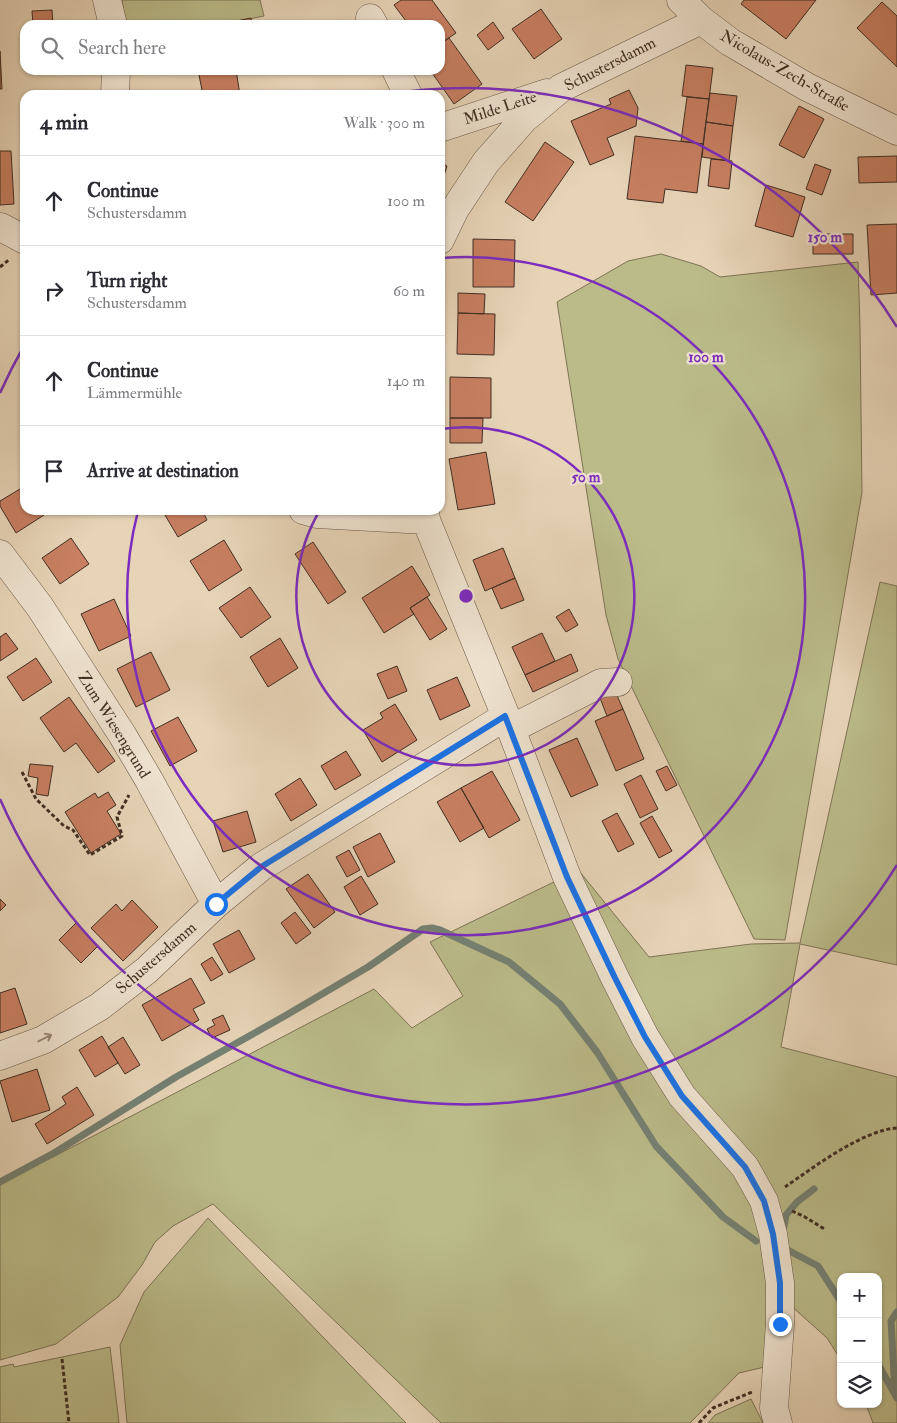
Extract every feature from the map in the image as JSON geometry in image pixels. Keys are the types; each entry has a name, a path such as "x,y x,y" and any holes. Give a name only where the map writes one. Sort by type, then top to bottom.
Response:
{"street":[{"path":"107,0 112,20"},
{"name":"Nicolaus-Zech-Straße","path":"681,0 701,20 730,42 807,87 897,131"},
{"name":"Schustersdamm","path":"445,230 455,209 486,162 524,119 561,88 701,20"},
{"path":"115,90 116,75"},
{"path":"398,75 406,90"},
{"name":"Milde Leite","path":"445,126 561,88"},
{"path":"1,227 20,237"},
{"path":"426,515 567,877 615,978 645,1037 682,1096 745,1167 764,1201 773,1234 780,1283 780,1324 774,1408 778,1423"},
{"name":"Zum Wiesengrund","path":"0,554 40,607 123,736 216,904"},
{"name":"Schustersdamm","path":"0,1056 43,1040 99,1007 147,970 216,904 261,867 508,723 601,683 618,682"}],"path":[{"path":"22,772 36,799 64,826 74,830 90,855 122,836 117,817 132,791"},
{"path":"764,1201 831,1156 864,1137 887,1128 897,1128"},
{"path":"62,1359 69,1423"},
{"path":"699,1423 712,1408 775,1383"}],"green space":[{"path":"122,0 260,0 264,16 243,20 125,20"},
{"path":"661,254 701,266 720,277 858,262 862,493 785,940 754,939 618,659 606,615 557,302 628,261"},
{"path":"880,582 897,586 897,965 800,944 781,1047 897,1077 897,1423 873,1423 867,1408 882,1408 882,1273 837,1273 837,1354 827,1338 789,1304 779,1233 687,1091 576,873 580,872 649,957 751,944 800,943"},
{"path":"558,880 740,1173 762,1213 773,1282 769,1366 739,1373 690,1423 441,1423 213,1204 173,1226 155,1242 142,1265 118,1297 56,1344 0,1360 0,1183 374,989 412,1028 463,996 430,942"},
{"path":"208,1218 406,1423 127,1423 120,1345 144,1292"},
{"path":"110,1347 119,1423 0,1423 0,1367 13,1364 14,1367"},
{"path":"751,1399 763,1423 708,1423 715,1415"}],"building":[{"path":"401,0 432,0 456,33 445,41 445,20 405,20 394,5"},
{"path":"744,0 816,0 786,39 741,4"},
{"path":"882,2 897,16 897,67 857,28"},
{"path":"541,9 562,39 534,59 512,29"},
{"path":"52,10 53,20 33,20 32,11"},
{"path":"493,22 504,38 488,50 477,35"},
{"path":"449,38 482,84 454,104 434,75 445,75 445,41"},
{"path":"0,51 2,89 0,89"},
{"path":"686,65 713,68 709,99 682,96"},
{"path":"199,75 237,75 239,90 202,90"},
{"path":"629,90 638,108 636,126 607,138 614,155 590,165 571,121 611,104 609,99"},
{"path":"710,93 737,96 733,126 706,122"},
{"path":"687,97 709,99 703,144 681,141"},
{"path":"799,106 824,119 804,158 779,145"},
{"path":"706,122 733,126 729,161 702,157"},
{"path":"635,136 703,144 697,193 665,189 663,203 627,199"},
{"path":"545,142 574,162 533,221 505,202"},
{"path":"0,151 11,151 14,204 0,205"},
{"path":"897,156 897,182 859,183 858,157"},
{"path":"711,159 732,161 729,189 708,186"},
{"path":"815,164 831,170 822,195 806,189"},
{"path":"766,185 805,197 793,237 755,226"},
{"path":"897,224 897,293 871,295 867,225"},
{"path":"813,234 853,234 853,254 813,254"},
{"path":"473,239 515,240 514,287 473,287"},
{"path":"458,293 485,294 484,314 458,313"},
{"path":"458,313 495,314 494,355 457,354"},
{"path":"450,377 491,378 491,418 450,418"},
{"path":"450,418 483,418 482,443 450,443"},
{"path":"486,452 495,504 458,510 449,459"},
{"path":"20,489 20,515 44,515 16,533 0,506 0,501"},
{"path":"165,515 204,515 207,520 178,537"},
{"path":"71,538 89,564 60,584 42,558"},
{"path":"224,540 242,570 209,591 190,561"},
{"path":"313,542 346,592 328,604 295,554"},
{"path":"503,548 515,578 485,591 473,560"},
{"path":"412,566 430,595 410,608 414,614 384,633 362,598"},
{"path":"515,578 524,600 501,609 492,588"},
{"path":"250,587 271,617 241,638 219,608"},
{"path":"427,597 447,629 430,640 410,608"},
{"path":"114,599 131,636 99,651 81,614"},
{"path":"569,609 578,625 566,632 556,617"},
{"path":"6,633 18,649 0,661 0,637"},
{"path":"542,633 555,661 525,675 512,647"},
{"path":"280,638 298,668 268,687 250,657"},
{"path":"151,652 170,690 136,707 117,669"},
{"path":"571,654 578,671 533,692 525,675"},
{"path":"36,658 52,682 23,701 7,677"},
{"path":"397,666 407,691 388,699 377,674"},
{"path":"457,677 470,706 440,720 427,690"},
{"path":"615,691 623,709 607,716 600,698"},
{"path":"69,697 115,761 98,773 76,743 64,752 40,718"},
{"path":"395,704 417,740 382,762 363,730 383,718 380,713"},
{"path":"623,709 644,759 616,771 595,721"},
{"path":"178,717 197,751 170,766 151,731"},
{"path":"577,738 598,785 571,797 549,750"},
{"path":"346,751 361,775 335,790 321,766"},
{"path":"30,764 53,766 48,796 36,794 38,778 28,776"},
{"path":"667,766 677,785 666,791 656,771"},
{"path":"492,771 520,820 489,838 461,788"},
{"path":"641,775 658,809 640,818 624,784"},
{"path":"300,778 317,805 291,821 275,794"},
{"path":"461,788 484,828 460,842 437,802"},
{"path":"108,792 116,805 107,811 121,834 91,853 65,812 95,793 98,798"},
{"path":"247,811 256,842 223,852 213,821"},
{"path":"617,813 634,844 618,852 602,821"},
{"path":"652,816 672,851 659,858 640,823"},
{"path":"380,833 395,862 368,877 353,847"},
{"path":"349,850 360,870 347,877 336,857"},
{"path":"308,874 335,912 314,928 286,889"},
{"path":"361,876 378,904 360,915 344,887"},
{"path":"0,899 6,905 0,911"},
{"path":"132,900 158,927 123,961 91,928 116,904 122,911"},
{"path":"295,912 311,933 296,944 281,923"},
{"path":"76,923 98,946 81,963 59,940"},
{"path":"239,930 255,959 229,973 213,944"},
{"path":"212,957 223,974 211,981 201,964"},
{"path":"191,978 205,1003 193,1009 199,1020 162,1041 142,1005"},
{"path":"15,988 27,1024 0,1033 0,993"},
{"path":"223,1015 230,1030 212,1038 207,1029 215,1025 212,1020"},
{"path":"102,1036 118,1063 95,1077 79,1050"},
{"path":"123,1037 140,1065 125,1074 108,1047"},
{"path":"37,1069 50,1110 12,1122 0,1081"},
{"path":"77,1087 94,1115 47,1144 35,1124 66,1104 62,1097"}],"waterway":[{"path":"0,1182 54,1153 176,1077 368,967 423,929 432,928 509,962 560,1004 597,1052 656,1146 723,1217 756,1241"},
{"path":"783,1231 786,1215 797,1202 814,1189"},
{"path":"782,1247 818,1266 837,1296"},
{"path":"895,1393 891,1321 897,1312"},
{"path":"882,1371 897,1398"}],"route":[{"path":"216,904 261,867 505,716 567,877 645,1037 682,1096 745,1167 764,1201 773,1234 780,1283 780,1324"}]}
